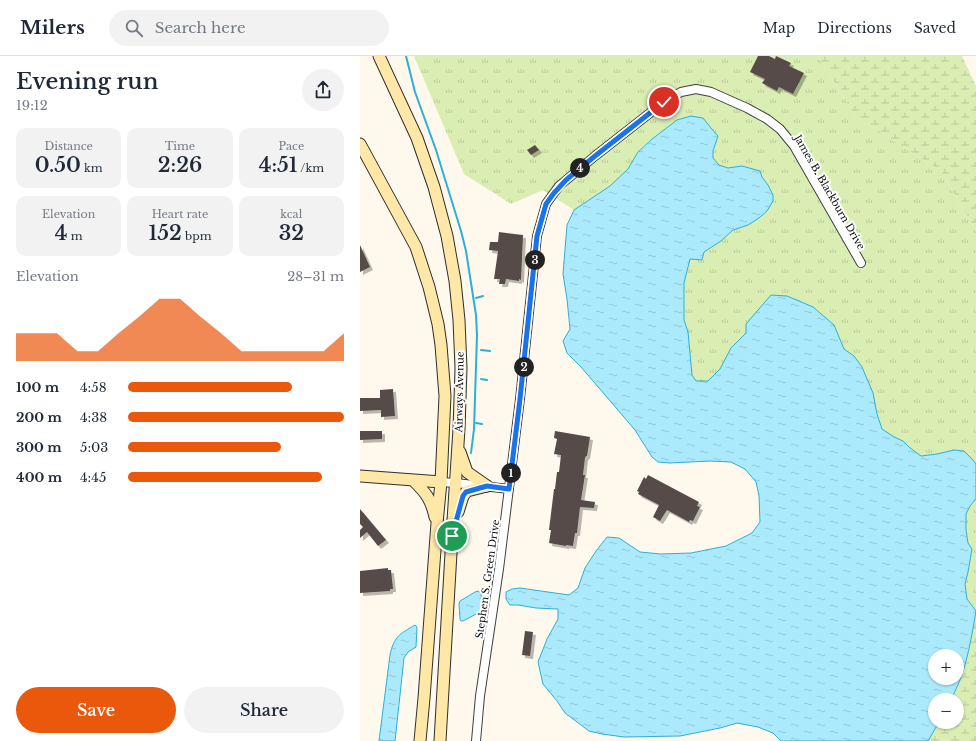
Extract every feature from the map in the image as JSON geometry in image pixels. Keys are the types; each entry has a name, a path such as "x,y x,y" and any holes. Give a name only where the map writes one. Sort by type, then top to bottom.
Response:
{"main road":[{"name":"Airways Avenue","path":"379,56 417,138 434,187 447,236 455,281 461,368 456,483 440,741"},
{"name":"Airways Avenue","path":"360,144 416,247 429,287 438,324 441,345 445,396 441,482 420,741"},
{"path":"458,445 467,472 487,486"},
{"path":"414,481 433,473 442,459"},
{"path":"360,476 441,482"},
{"path":"414,481 426,493 432,505 437,523"},
{"path":"452,536 464,494 466,492 487,486"}],"street":[{"name":"James B. Blackburn Drive","path":"509,489 537,236 546,204 566,180 664,102 681,92 696,89 712,92 747,108 780,129 794,146 861,263"},
{"path":"441,482 509,489"},
{"name":"Stephen S. Green Drive","path":"476,741 480,696 509,489"}],"green space":[{"path":"414,56 818,56 855,116 941,171 976,231 976,464 964,451 954,450 921,456 903,441 882,429 877,414 873,393 862,367 854,356 844,349 834,325 746,333 731,348 720,369 708,381 696,381 692,375 688,332 684,320 684,283 690,259 721,241 733,230 748,225 767,211 773,201 773,195 759,171 742,166 728,168 719,165 713,158 713,151 718,136 677,120 651,139 638,151 628,169 610,186 574,210 543,190 511,204 464,174"},
{"path":"818,56 962,56 976,86 976,231 941,171 855,116"},
{"path":"976,499 976,611 967,599 965,584 972,549 968,543 966,514"},
{"path":"976,611 976,741 928,741 935,729 964,729 964,693 954,693 958,685 964,685 965,666"}],"water":[{"path":"691,116 703,118 718,136 713,151 713,158 719,165 728,168 742,166 760,171 773,195 773,201 767,211 759,218 748,225 733,230 721,241 704,252 702,260 690,259 684,283 684,320 688,332 692,375 696,381 708,381 720,369 731,348 746,333 746,324 771,295 787,296 813,307 834,325 844,349 854,356 862,367 873,393 877,414 882,429 903,441 921,456 954,450 964,451 976,464 976,499 966,514 968,543 972,549 965,584 967,599 976,611 974,624 964,669 964,649 928,649 928,685 958,685 954,693 928,693 928,729 935,729 928,741 781,741 773,733 758,727 737,723 680,736 624,737 602,734 589,731 565,713 543,684 538,662 547,639 558,619 558,609 510,605 506,599 506,592 512,589 520,588 569,595 578,588 585,568 607,537 619,538 640,552 661,554 691,553 726,546 752,533 760,522 759,496 756,482 745,469 731,462 658,462 652,457 635,430 581,367 567,353 563,341 570,329 563,274 567,225 574,210 610,186 628,169 638,152 677,120"},
{"path":"478,591 481,593 482,608 480,612 461,621 460,601"},
{"path":"415,625 417,627 416,647 408,652 404,658 395,741 379,741 390,655 393,644 398,636"}],"building":[{"path":"758,56 769,56 775,59 776,56 791,63 789,66 804,73 793,94 779,87 777,91 762,83 765,79 750,72"},
{"path":"535,145 539,150 531,155 527,150"},
{"path":"499,232 523,235 521,280 519,279 519,281 506,279 505,284 499,284 500,279 494,279 498,251 489,250 490,242 498,242"},
{"path":"360,245 370,267 360,272"},
{"path":"393,389 395,416 381,417 381,410 360,411 360,398 380,398 380,390"},
{"path":"360,431 382,431 382,439 360,440"},
{"path":"555,431 590,437 587,456 585,458 583,475 585,475 581,500 595,502 594,508 580,507 577,533 575,533 573,546 549,543 554,489 557,472 559,472 561,455 554,454 557,439 554,438"},
{"path":"648,475 699,502 697,506 700,507 693,521 690,520 689,522 667,510 660,521 653,517 659,505 638,494 639,492 637,491 644,477 646,479"},
{"path":"360,509 386,540 378,546 367,532 360,538 360,530 363,527 360,524"},
{"path":"388,568 388,570 391,570 393,589 390,589 390,591 360,593 360,571"},
{"path":"525,631 533,632 530,656 522,655"}],"waterway":[{"path":"406,56 415,92 436,150 466,251 476,315 477,335 474,429 471,453"},
{"path":"476,298 483,296"},
{"path":"481,350 490,351"},
{"path":"481,379 487,380"},
{"path":"476,423 482,424"}],"route":[{"path":"452,536 463,496 466,492 487,486 509,489 537,236 546,204 559,186 664,102"}]}
